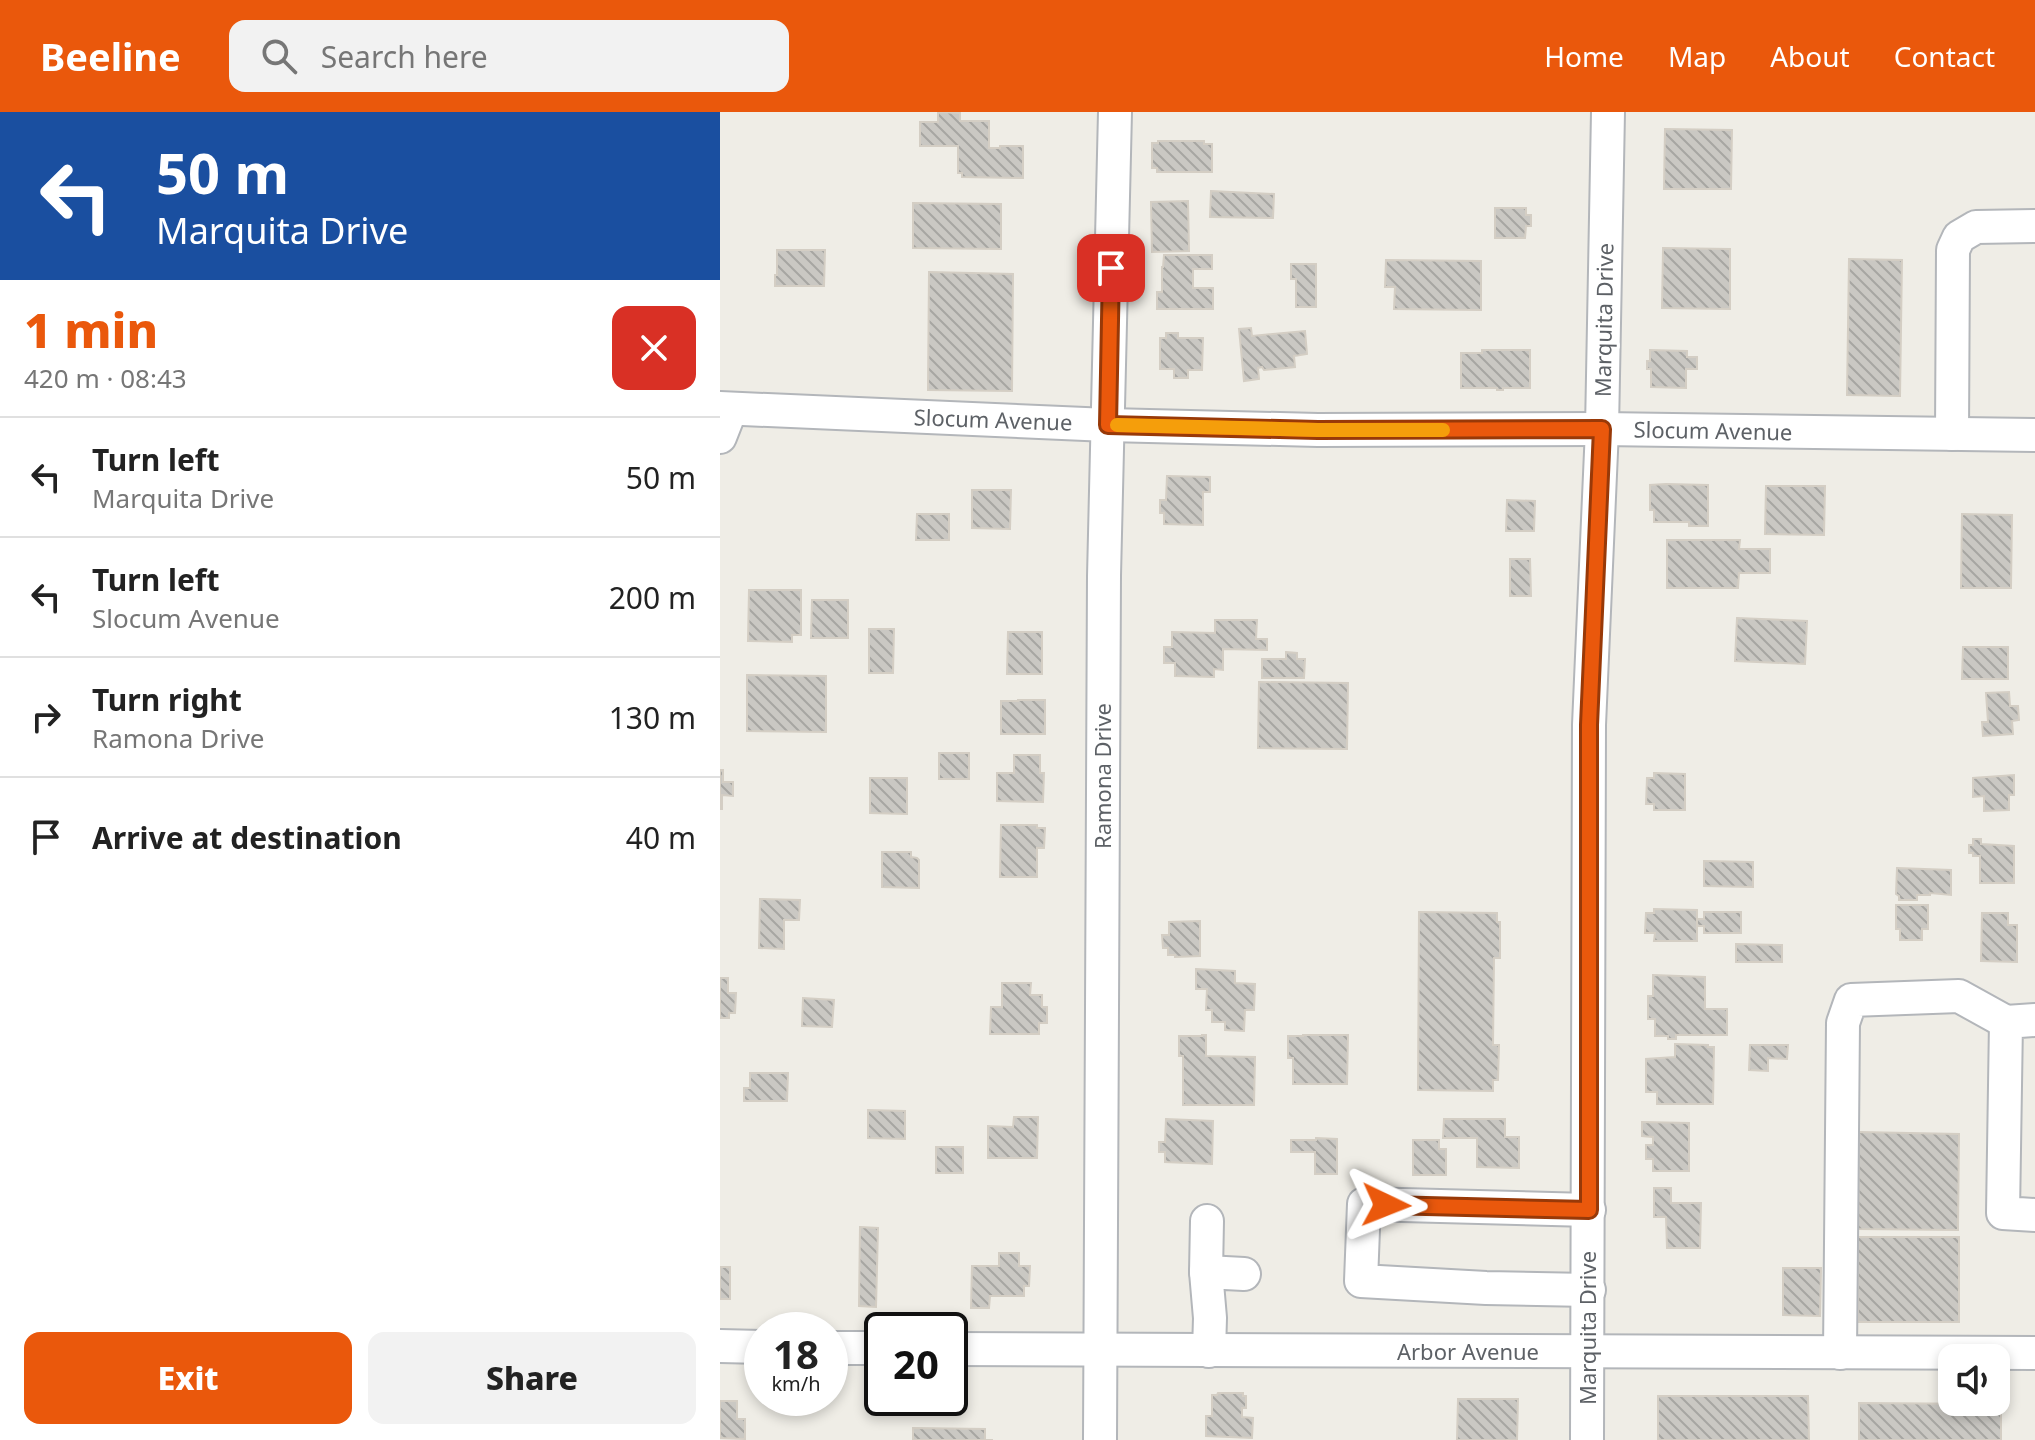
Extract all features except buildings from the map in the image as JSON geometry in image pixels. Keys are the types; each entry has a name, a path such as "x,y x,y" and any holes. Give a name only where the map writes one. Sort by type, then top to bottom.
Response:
{"street":[{"name":"Ramona Drive","path":"1100,1440 1104,608 1115,112"},
{"name":"Marquita Drive","path":"1587,1440 1589,725 1602,429 1608,112"},
{"path":"1952,434 1953,250 1959,237 1976,227 2035,226"},
{"name":"Slocum Avenue","path":"724,418 1318,430 1602,429 2035,435"},
{"path":"1840,1353 1843,1023 1851,1000 1959,996 2020,1021 2003,1213 2035,1215"},
{"path":"1589,1210 1364,1204 1361,1281 1589,1290"},
{"path":"1207,1221 1209,1351"},
{"path":"1206,1272 1244,1274"},
{"path":"720,1346 744,1347"},
{"name":"Arbor Avenue","path":"968,1349 2035,1353"}],"slow traffic":[{"path":"1117,425 1443,430"}],"route":[{"path":"1111,268 1108,425 1318,430 1602,429 1589,725 1589,1210 1386,1205"}]}
